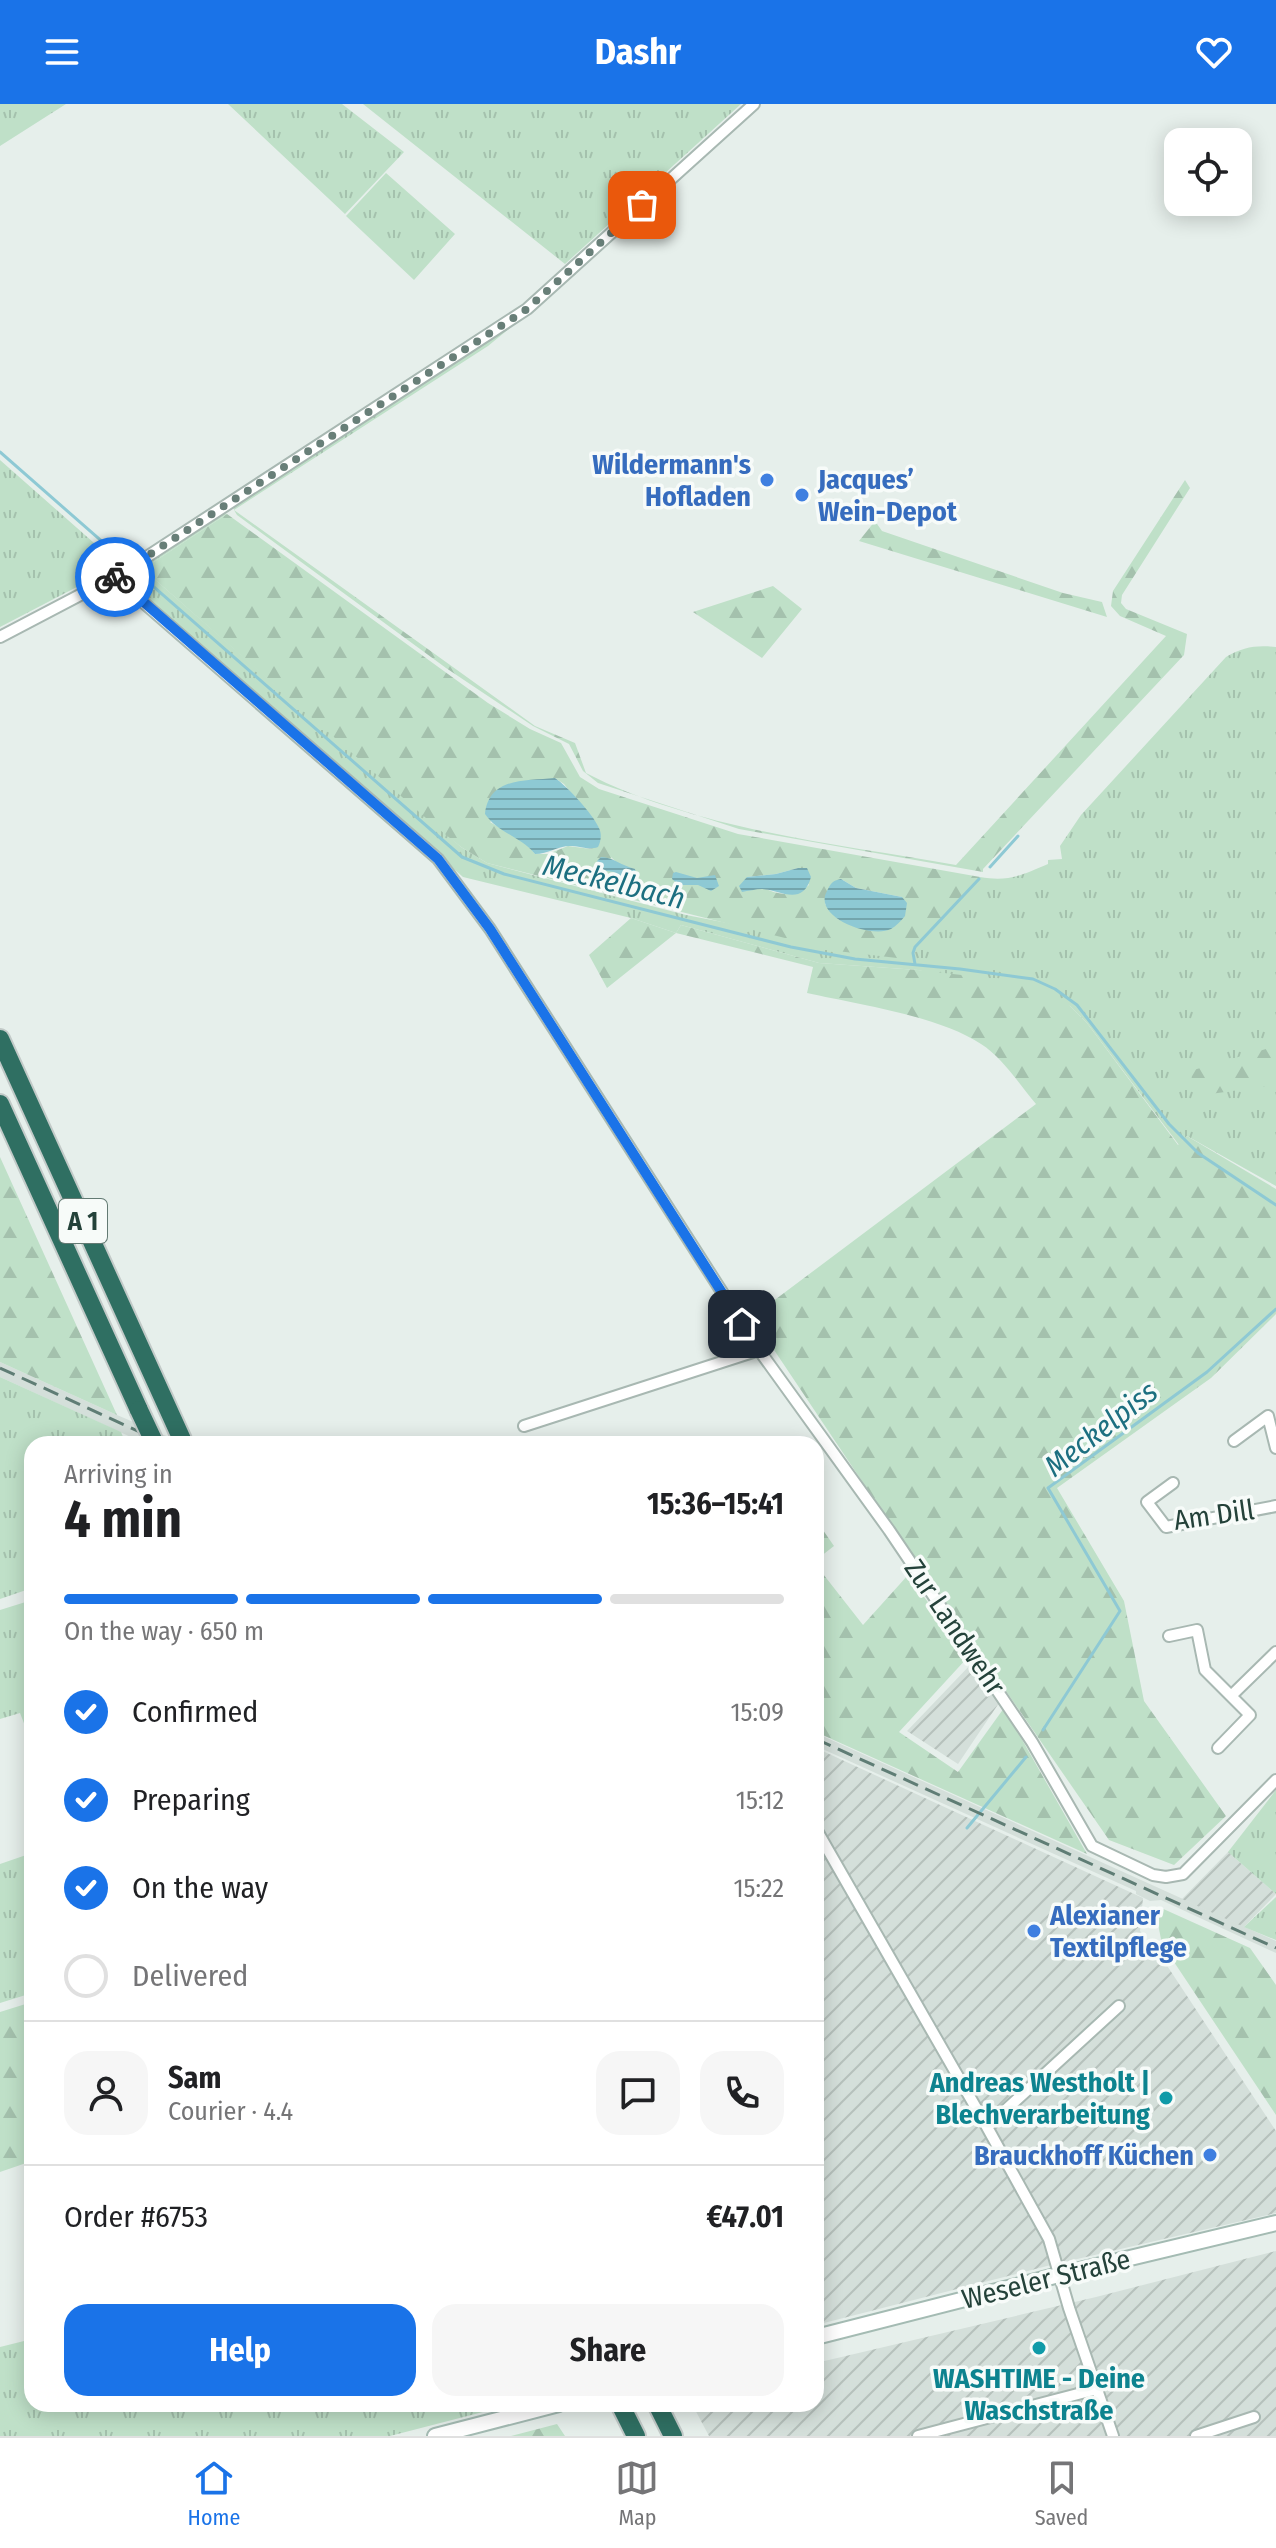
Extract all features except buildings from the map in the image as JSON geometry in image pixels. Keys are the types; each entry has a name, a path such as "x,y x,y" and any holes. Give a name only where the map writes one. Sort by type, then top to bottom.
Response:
{"highway":[{"name":"A 1","path":"0,1039 180,1436"},
{"name":"A 1","path":"0,1104 151,1436"},
{"path":"661,2412 673,2436"}],"main road":[{"name":"Weseler Straße","path":"824,2335 1276,2223"},
{"path":"435,2436 528,2412"}],"street":[{"path":"0,637 138,563 527,309 754,104"},
{"name":"Zur Landwehr","path":"118,575 438,859 490,929 759,1350 821,1436"},
{"path":"524,1426 759,1350"},
{"path":"1234,1441 1272,1412"},
{"path":"1272,1412 1276,1448"},
{"name":"Zur Landwehr","path":"824,1440 1018,1721 1092,1846 1153,1875 1166,1877 1183,1874 1276,1780"},
{"name":"Am Dill","path":"1173,1483 1147,1502 1166,1527 1276,1506"},
{"path":"1169,1636 1197,1630 1205,1670 1250,1715 1218,1748"},
{"path":"1231,1696 1276,1652"},
{"path":"824,1843 1046,2232 1113,2436"},
{"path":"987,2127 1119,2006"},
{"path":"918,2436 1097,2389"},
{"path":"1196,2436 1254,2417"}],"shaded area":[{"path":"0,1362 166,1436 129,1436 0,1377"},
{"path":"972,1663 999,1703 958,1764 907,1731"},
{"path":"824,1737 1276,1941 1276,1953 1161,1900 1150,1901 1136,1894 1136,1891 824,1750"},
{"path":"824,1752 1143,1898 1140,1931 1162,1958 1276,2131 1276,2213 1047,2266 824,2323"},
{"path":"1228,1852 1276,1894 1244,1927 1182,1899"},
{"path":"1276,2251 1276,2436 709,2436 696,2412 824,2412 824,2361"}],"green space":[{"path":"0,104 66,104 0,146"},
{"path":"228,104 342,104 404,152 345,214"},
{"path":"363,104 741,104 565,264"},
{"path":"386,173 455,234 414,280 346,216"},
{"path":"571,274 576,274 488,346 234,510 233,505 490,340"},
{"path":"0,460 119,565 0,627"},
{"path":"1185,480 1190,488 1122,595 1121,603 1126,609 1187,634 1184,655 983,872 739,829 689,813 767,832 956,865 1166,636 1120,616 1111,606 1113,591"},
{"path":"234,510 535,726 575,743 586,773 649,800 598,783 583,771 569,744 533,726 446,668"},
{"path":"222,512 227,514 143,569 461,847 487,863 686,915 914,959 915,947 980,877 999,879 1015,876 1048,864 1048,860 1062,859 1060,846 1081,815 1226,657 1250,648 1276,647 1276,1186 1187,1136 1179,1145 1087,1023 1070,1006 918,970 819,963 681,925 676,933 631,918 463,877 125,578"},
{"path":"227,514 488,703 530,729 561,743 580,777 599,789 738,834 980,877 915,947 914,960 837,951 487,863 435,826 143,569","holes":["555,778 564,784 599,828 591,849 568,846 548,854 535,854 526,843 490,822","611,857 619,865 634,869 625,884 614,872","798,868 809,885 793,893 777,893 747,877","841,879 856,888 902,897 839,920 825,904"]},
{"path":"875,521 882,531 1063,593 1102,602 1107,617 859,541"},
{"path":"773,586 802,609 762,658 693,612"},
{"path":"631,918 676,933 607,988 589,955"},
{"path":"681,925 819,963 1031,983 1051,992 1087,1023 1178,1145 1187,1136 1276,1189 1276,1314 1211,1378 1057,1488 1124,1601 1144,1701 1226,1816 1174,1865 1109,1840 752,1317 1036,1104 996,1056 964,1034 921,1018 807,993 813,967 676,933"},
{"path":"1276,1046 1276,1085 1196,1096 1190,1071"},
{"path":"0,1157 117,1415 0,1362"},
{"path":"0,1377 121,1432 123,1436 24,1436 24,1591 0,1599"},
{"path":"824,1532 834,1546 824,1554"},
{"path":"824,1575 863,1625 908,1575 968,1657 899,1732 958,1772 1004,1708 1087,1854 824,1736"},
{"path":"24,1602 24,1723 20,1713 0,1719 0,1610"},
{"path":"1276,1790 1276,1894 1228,1852"},
{"path":"24,1856 24,1996 0,2003 0,1864"},
{"path":"1276,1897 1276,1940 1244,1927"},
{"path":"1159,1907 1250,1948 1276,1985 1276,2115 1162,1944 1157,1919"},
{"path":"24,2004 24,2164 0,2172 0,2012"},
{"path":"24,2341 24,2412 483,2412 390,2436 0,2436 0,2347"},
{"path":"557,2424 565,2436 511,2436"}],"water":[{"path":"555,778 596,822 601,835 598,847 566,846 535,854 485,814 493,793 501,787 521,781"},
{"path":"601,857 635,869 637,879 625,884 614,872 600,870 597,861"},
{"path":"807,868 811,877 807,886 797,894 762,889 742,892 739,886 747,877"},
{"path":"676,872 697,878 715,875 719,886 711,891 698,885 679,885 672,879"},
{"path":"841,879 856,888 902,897 907,903 905,916 893,928 882,931 846,924 835,917 825,901 831,884"}],"waterway":[{"name":"Meckelbach","path":"0,452 462,857 504,874 791,947 855,959 1033,979 1055,989 1077,1005 1169,1124 1198,1153 1276,1205"},
{"path":"990,867 1018,836"},
{"path":"915,964 915,947 979,879"},
{"name":"Meckelpiss","path":"1043,1730 1120,1611 1048,1488 1207,1372 1276,1309"},
{"name":"Meckelpiss","path":"967,1828 1026,1757"}],"railway":[{"path":"0,1368 149,1436"},
{"path":"824,1743 1276,1948"}],"way so far":[{"path":"115,577 527,309 642,205"}],"place":[{"name":"Wildermann's Hofladen","path":"767,480"},
{"name":"Jacques’ Wein-Depot","path":"802,495"},
{"name":"Alexianer Textilpflege","path":"1034,1931"},
{"name":"Andreas Westholt | Blechverarbeitung","path":"1166,2098"},
{"name":"Brauckhoff Küchen","path":"1210,2155"},
{"name":"WASHTIME - Deine Waschstraße","path":"1039,2348"}],"route":[{"path":"115,577 438,859 490,929 742,1324"}]}
